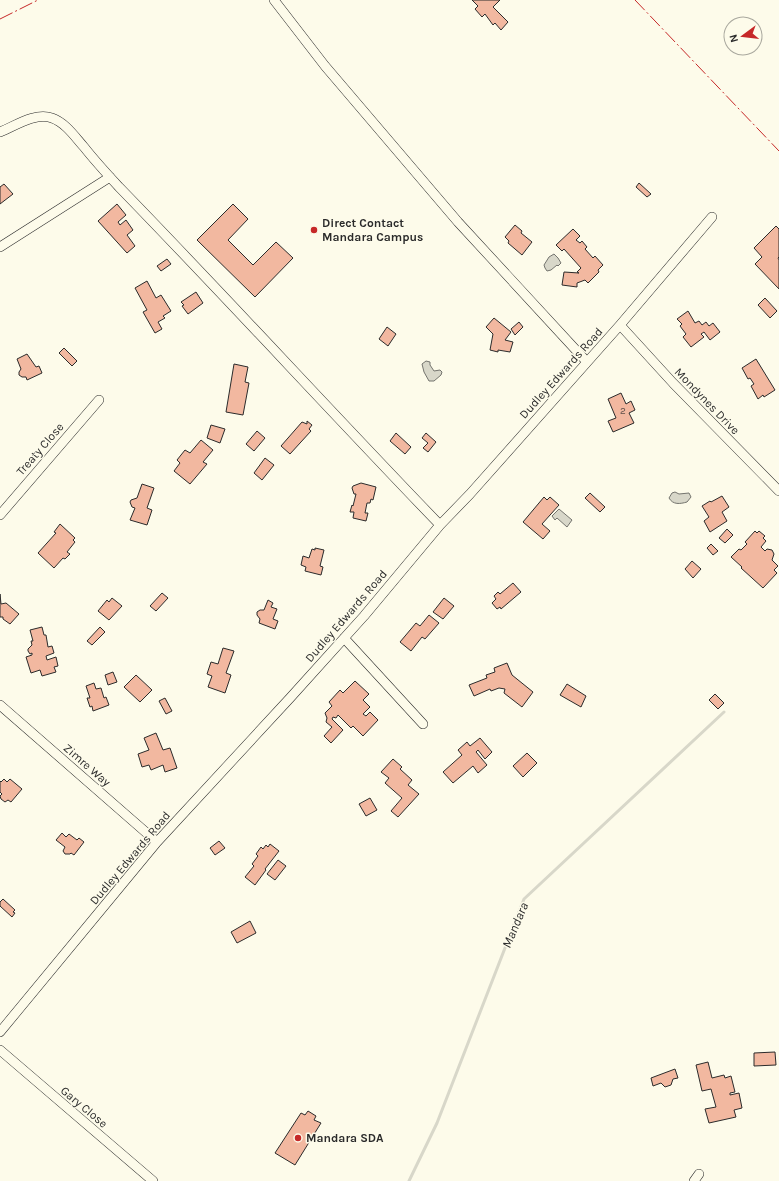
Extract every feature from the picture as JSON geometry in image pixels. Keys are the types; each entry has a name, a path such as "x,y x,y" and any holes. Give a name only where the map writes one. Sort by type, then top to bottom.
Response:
{"street":[{"path":"274,0 325,66 449,211 587,362"},
{"path":"0,132 34,117 42,116 52,118 63,123 110,177 440,525"},
{"path":"0,247 110,177"},
{"name":"Dudley Edwards Road","path":"0,1032 158,842 344,638 440,525 470,494 620,325 712,217"},
{"name":"Mondynes Drive","path":"620,325 673,383 779,491"},
{"name":"Treaty Close","path":"0,515 99,400"},
{"path":"344,638 423,724"},
{"name":"Zimre Way","path":"0,705 158,842"},
{"name":"Gary Close","path":"0,1050 153,1181"}],"shaded area":[{"path":"554,254 561,263 547,271 544,265 549,257"},
{"path":"426,361 430,362 430,365 434,371 440,370 442,372 441,375 434,381 429,381 424,372 422,364"},
{"path":"675,492 679,494 689,493 691,497 687,502 675,503 669,498 672,493"},
{"path":"559,509 572,520 567,527 557,518 555,520 552,516"}],"building":[{"path":"472,0 500,0 493,7 508,22 501,30 495,23 493,25 485,14 482,17 475,9 478,6"},
{"path":"639,183 651,194 647,197 636,187"},
{"path":"4,184 13,194 0,204 0,187"},
{"path":"117,204 126,215 118,222 120,225 126,220 133,230 127,235 135,246 127,253 98,221"},
{"path":"233,204 248,219 228,240 253,265 276,242 293,258 255,297 197,240"},
{"path":"515,225 522,231 521,233 532,242 522,255 508,243 509,241 505,237"},
{"path":"776,226 779,229 779,289 755,264 762,257 754,248"},
{"path":"573,229 580,236 576,240 580,243 582,241 587,247 585,249 593,258 595,256 603,265 598,270 599,272 588,283 585,280 577,283 577,287 562,285 564,272 579,273 577,272 581,268 564,249 562,251 556,245"},
{"path":"167,259 171,264 161,271 157,266"},
{"path":"147,281 156,298 161,295 171,311 163,316 165,318 158,322 162,329 155,333 143,312 147,310 135,288"},
{"path":"196,292 203,303 188,314 181,302"},
{"path":"765,298 777,311 770,318 758,305"},
{"path":"688,311 695,323 699,321 702,325 706,322 709,326 713,323 720,332 710,340 704,332 701,334 704,337 691,347 683,337 686,334 680,326 682,324 677,319"},
{"path":"494,318 511,332 505,340 513,342 510,352 490,350 493,334 486,327"},
{"path":"519,322 523,327 515,335 511,329"},
{"path":"387,327 396,334 388,346 379,339"},
{"path":"64,348 77,361 72,366 59,353"},
{"path":"27,354 36,367 39,366 42,373 27,380 26,377 19,375 21,369 17,359"},
{"path":"756,359 775,390 758,399 751,386 754,384 750,378 748,379 742,368"},
{"path":"234,364 248,367 245,382 249,383 243,415 226,412"},
{"path":"621,393 626,404 631,401 635,410 629,413 634,423 613,432 608,421 616,418 608,399"},
{"path":"307,421 312,425 309,429 311,431 290,454 281,446 302,422 307,424"},
{"path":"211,425 225,429 220,443 207,438"},
{"path":"257,431 265,438 254,451 246,444"},
{"path":"396,433 411,447 405,454 390,441"},
{"path":"426,433 436,442 428,452 423,448 428,443 422,438"},
{"path":"201,440 213,450 203,462 207,464 190,484 174,471 180,463 177,460 185,450 190,453"},
{"path":"265,458 274,465 262,480 254,473"},
{"path":"361,483 376,487 373,500 371,499 370,503 367,503 365,513 368,513 366,521 353,518 354,512 350,512 356,494 354,494 352,488 353,486"},
{"path":"142,484 154,488 147,508 152,510 147,525 130,520 135,508 132,507 130,502 131,500 137,498"},
{"path":"590,493 605,507 600,512 585,498"},
{"path":"722,496 729,507 722,512 727,521 710,532 704,521 709,517 702,506"},
{"path":"544,497 547,500 550,497 559,505 542,524 550,531 543,539 523,522"},
{"path":"60,524 75,538 73,540 75,542 67,552 70,554 65,559 63,558 54,568 38,553 56,533 54,532"},
{"path":"727,529 733,535 725,543 719,538"},
{"path":"755,531 757,533 759,531 765,536 763,538 766,541 761,547 765,551 767,549 772,550 774,554 772,560 778,566 774,570 777,573 763,588 731,557 747,544 745,542"},
{"path":"711,544 718,551 713,555 707,548"},
{"path":"315,548 324,550 320,566 323,567 321,575 305,571 306,567 301,565 303,556 309,558 312,549 315,550"},
{"path":"692,561 701,569 693,578 685,569"},
{"path":"513,583 521,592 501,609 500,607 497,609 492,603 496,599 494,596 498,592 500,594"},
{"path":"162,593 168,598 156,611 150,606"},
{"path":"0,594 1,604 6,603 19,614 10,624 3,619 3,617 0,617"},
{"path":"112,598 122,606 109,620 98,611 107,600 109,602"},
{"path":"444,598 454,606 443,619 433,612"},
{"path":"268,600 273,603 271,607 277,609 273,619 278,621 275,629 259,623 260,619 257,615 257,612 264,610"},
{"path":"429,615 439,623 425,639 422,637 411,651 400,642 416,623 420,626"},
{"path":"42,627 44,635 46,635 48,647 52,646 54,653 46,656 47,660 56,657 58,666 54,667 56,672 42,676 40,670 31,673 26,657 32,655 32,653 30,654 28,651 32,645 31,641 33,641 30,630"},
{"path":"100,627 105,632 92,645 87,641"},
{"path":"223,648 234,651 226,673 231,675 225,693 208,687 212,676 207,674 211,662 218,664"},
{"path":"507,663 512,675 533,692 522,707 504,693 505,689 499,688 491,691 490,689 474,696 469,685 487,678 486,675 495,672 494,668"},
{"path":"113,672 117,682 108,685 105,675"},
{"path":"136,675 152,690 140,702 124,687"},
{"path":"355,681 369,694 363,700 370,707 363,714 366,716 370,712 378,720 363,736 353,726 351,728 338,715 336,718 333,717 332,719 343,730 331,743 324,736 332,727 326,722 327,718 325,713 332,706 329,702 340,690 343,693"},
{"path":"94,683 96,689 101,688 104,698 106,697 109,705 93,711 87,698 90,698 86,686"},
{"path":"567,684 586,696 581,707 560,695"},
{"path":"715,694 724,703 718,709 709,700"},
{"path":"165,698 172,711 166,714 159,701"},
{"path":"156,733 163,750 170,748 177,768 165,772 163,765 151,770 149,765 142,767 138,754 149,750 144,738"},
{"path":"480,738 492,752 485,759 478,750 476,752 487,765 478,773 473,766 453,783 443,772 462,755 458,750 467,742 470,746"},
{"path":"527,753 537,763 523,777 513,766"},
{"path":"393,759 402,767 400,769 412,780 408,785 419,794 398,817 391,811 402,798 385,783 389,778 381,772"},
{"path":"4,779 7,782 10,779 22,789 11,802 8,800 5,802 0,796 2,794 0,792 0,781 1,782"},
{"path":"370,798 377,810 366,816 359,804"},
{"path":"62,833 66,837 69,834 77,840 79,838 84,842 74,855 71,853 65,854 63,851 65,847 56,840"},
{"path":"219,841 225,848 215,855 210,848"},
{"path":"270,844 279,851 255,885 245,877 254,866 252,864 258,856 256,854 261,847 263,849 266,845 268,847"},
{"path":"278,860 286,866 275,880 267,874"},
{"path":"3,899 15,910 12,917 0,906 0,902"},
{"path":"250,921 256,933 237,943 231,932"},
{"path":"775,1052 776,1065 754,1066 754,1053"},
{"path":"708,1062 712,1078 724,1075 725,1078 731,1076 735,1092 730,1093 730,1095 739,1093 742,1108 734,1110 736,1117 709,1123 705,1109 716,1107 711,1089 702,1091 696,1065"},
{"path":"675,1069 678,1078 673,1079 671,1085 665,1087 661,1083 653,1086 651,1078"},
{"name":"Mandara SDA","path":"308,1111 316,1116 314,1120 321,1123 295,1165 275,1153 301,1113 305,1115"}],"waterway":[{"name":"Mandara","path":"409,1181 437,1123 524,899 724,712"}],"power":[{"path":"0,19 38,0"},
{"path":"635,0 779,151"}],"place":[{"name":"Direct Contact Mandara Campus","path":"314,230"},
{"name":"Mandara SDA","path":"298,1138"}]}
